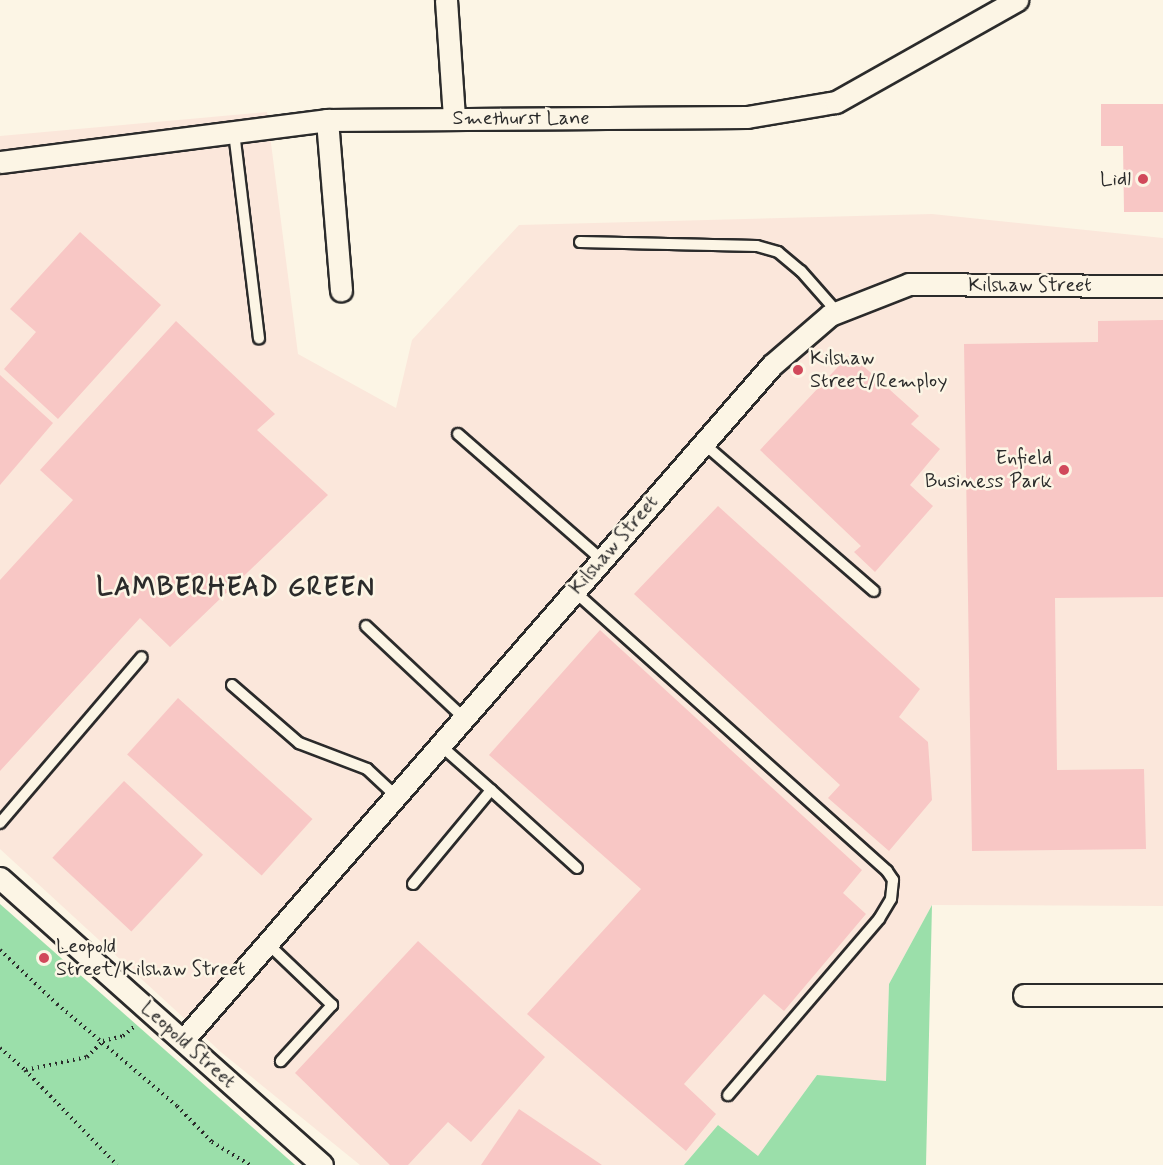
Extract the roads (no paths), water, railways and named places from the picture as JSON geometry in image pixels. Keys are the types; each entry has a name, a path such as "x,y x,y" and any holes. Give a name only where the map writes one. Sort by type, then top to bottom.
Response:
{"street":[{"path":"446,0 454,118"},
{"name":"Smethurst Lane","path":"0,162 327,120 747,117 836,102 1017,0"},
{"path":"327,120 341,290"},
{"name":"Kilshaw Street","path":"184,1039 772,365 830,315 909,284 1163,286"},
{"name":"Leopold Street","path":"0,878 184,1039 322,1165"},
{"path":"1024,995 1163,995"}],"lane":[{"path":"234,132 259,338"},
{"path":"580,242 757,246 778,252 801,271 837,312"},
{"path":"458,434 602,560"},
{"path":"703,443 874,591"},
{"path":"574,591 887,871 893,880 891,899 879,919 728,1095"},
{"path":"366,626 464,718"},
{"path":"0,823 142,657"},
{"path":"232,685 299,743 367,769 396,796"},
{"path":"440,745 577,868"},
{"path":"413,884 491,790"},
{"path":"267,943 332,1005 281,1061"}],"place":[{"name":"Lidl","path":"1143,179"},
{"name":"Kilshaw Street/Remploy","path":"798,370"},
{"name":"Enfield Business Park","path":"1064,470"},
{"name":"Leopold Street/Kilshaw Street","path":"44,958"}],"district":[{"name":"LAMBERHEAD GREEN","path":"236,589"}]}
